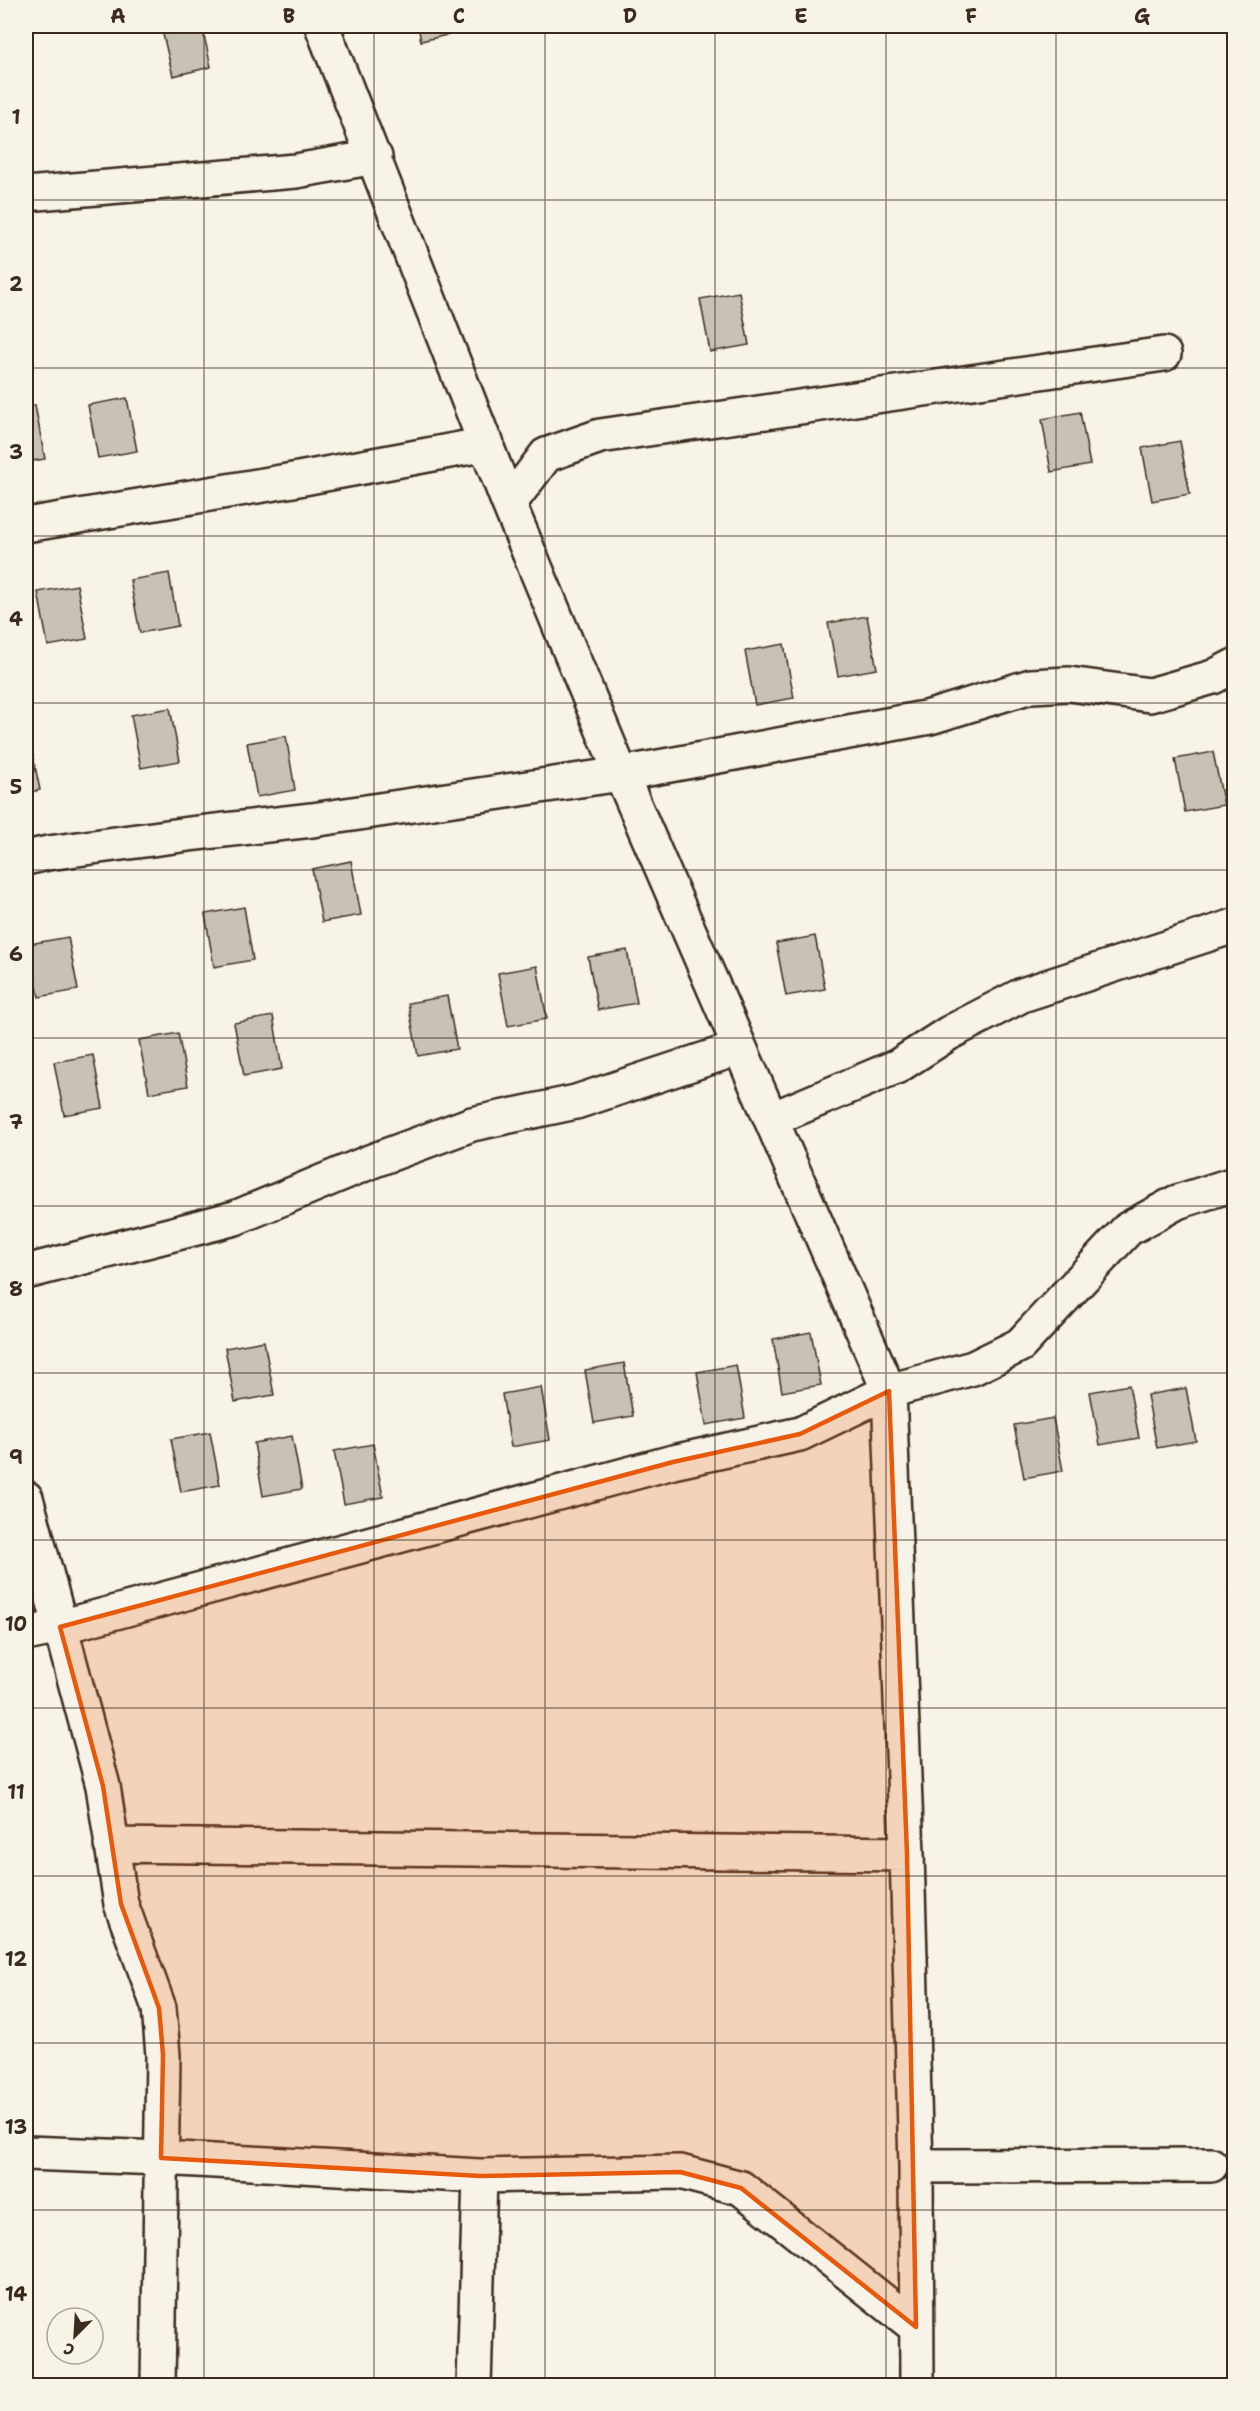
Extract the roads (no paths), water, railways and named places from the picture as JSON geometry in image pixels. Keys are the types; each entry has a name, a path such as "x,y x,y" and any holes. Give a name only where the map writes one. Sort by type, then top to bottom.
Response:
{"street":[{"path":"322,26 509,504 621,774 889,1391 907,1854 916,2166 917,2385"},
{"path":"26,194 296,171 375,157"},
{"path":"509,504 546,455 600,435 1164,354"},
{"path":"26,525 293,480 487,444"},
{"path":"26,858 83,848 312,820 621,774 930,717 1031,686 1069,684 1150,695 1213,677 1234,666"},
{"path":"772,1119 898,1066 949,1033 1022,995 1234,927"},
{"path":"26,1272 235,1218 372,1161 472,1124 576,1102 740,1048"},
{"path":"26,1634 60,1627 673,1462 800,1434 889,1391 973,1368 1020,1345 1128,1229 1177,1202 1234,1184"},
{"path":"26,1498 103,1786 121,1904 159,2008 163,2055 158,2385"},
{"path":"111,1845 907,1854"},
{"path":"26,2153 161,2158 480,2176 680,2172 741,2188 916,2327"},
{"path":"916,2166 1211,2165"},
{"path":"474,2385 480,2176"}]}
